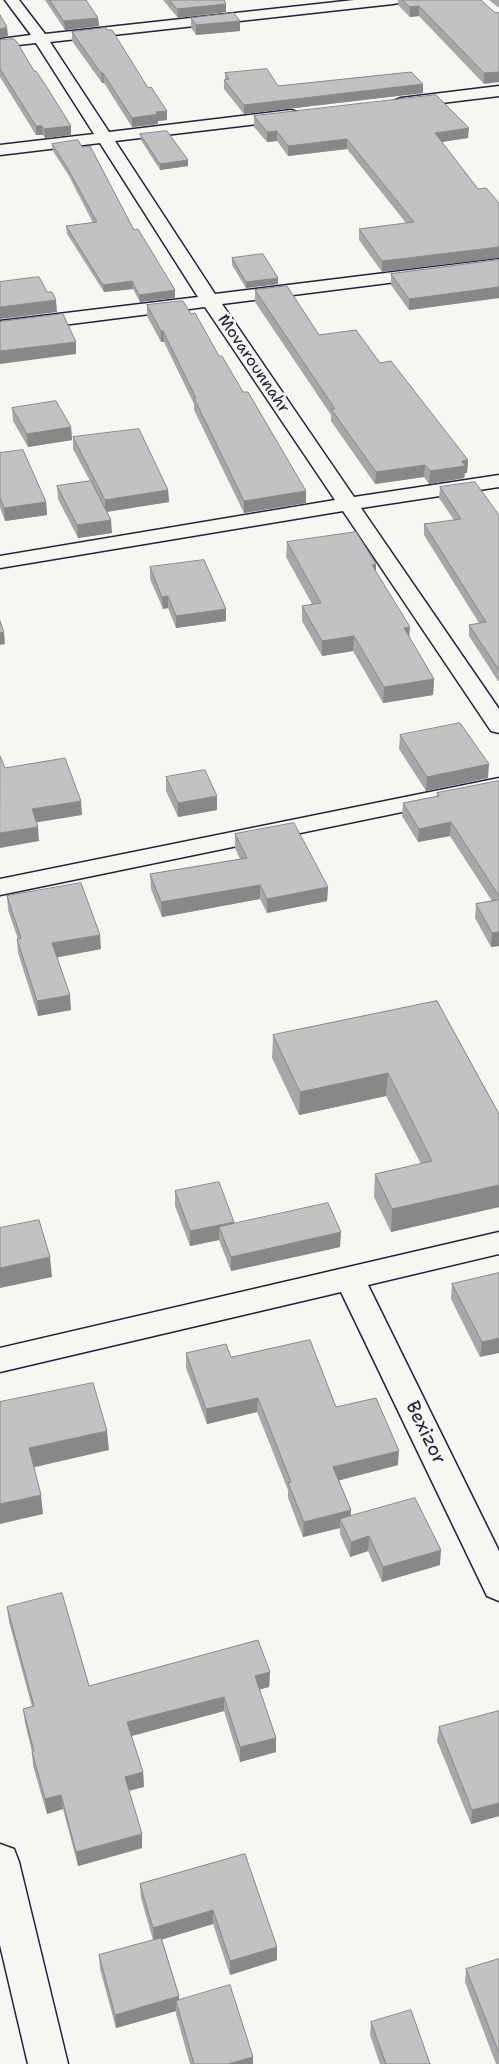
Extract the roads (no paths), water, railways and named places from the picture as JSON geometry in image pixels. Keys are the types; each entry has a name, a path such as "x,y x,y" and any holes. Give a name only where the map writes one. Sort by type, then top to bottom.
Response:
{"street":[{"name":"Movarounnahr","path":"12,0 42,39 103,137 209,299 499,726"},
{"path":"0,43 392,0"},
{"path":"390,104 499,91"},
{"path":"0,150 311,113"},
{"path":"0,327 209,299 499,264"},
{"path":"0,562 347,504 499,481"},
{"path":"0,887 499,785"},
{"path":"0,1360 499,1243"},
{"name":"Bexizor","path":"350,1279 499,1586"},
{"path":"2,1879 48,2064"}]}
